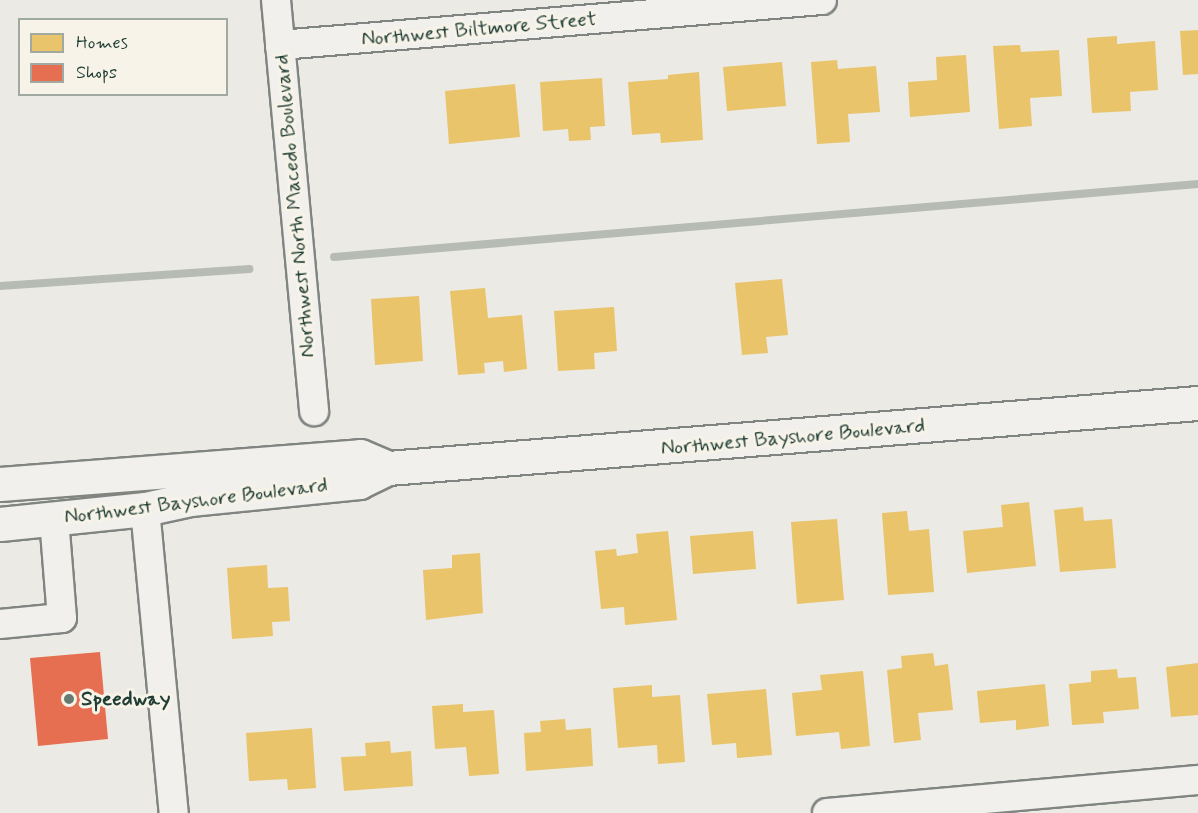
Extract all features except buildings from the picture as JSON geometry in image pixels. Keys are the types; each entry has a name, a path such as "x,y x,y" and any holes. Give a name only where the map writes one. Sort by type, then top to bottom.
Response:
{"main road":[{"name":"Northwest Bayshore Boulevard","path":"0,524 145,509 190,499 359,482 388,468 1198,403"},
{"name":"Northwest Bayshore Boulevard","path":"0,484 360,456 388,468"}],"street":[{"name":"Northwest North Macedo Boulevard","path":"276,0 314,411"},
{"name":"Northwest Biltmore Street","path":"280,45 822,0"},
{"path":"145,509 174,813"},
{"path":"0,624 62,618 54,519"},
{"path":"827,813 1198,780"}],"waterway":[{"path":"334,257 1198,184"},
{"path":"0,286 249,269"}],"place":[{"name":"Speedway","path":"69,699"}]}
